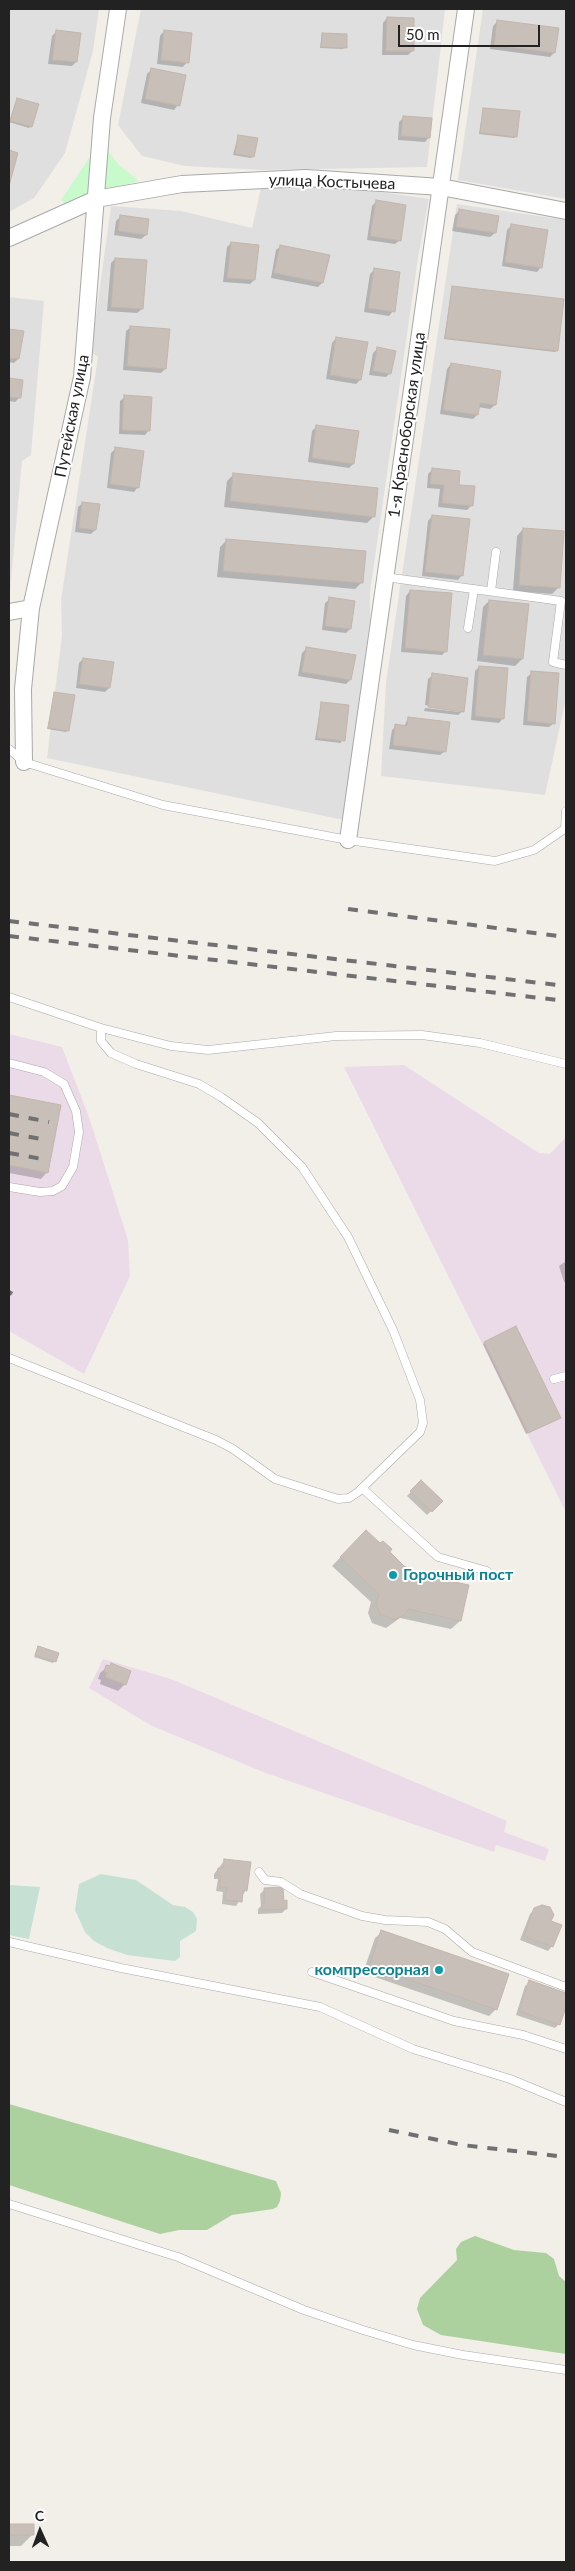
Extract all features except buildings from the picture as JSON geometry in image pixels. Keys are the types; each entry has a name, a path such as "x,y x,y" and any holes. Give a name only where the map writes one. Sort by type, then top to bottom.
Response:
{"street":[{"name":"Путейская улица","path":"24,762 23,689 31,608 82,378 102,118 118,9"},
{"name":"1-я Красноборская улица","path":"348,840 466,9"},
{"name":"улица Костычева","path":"9,238 96,199 182,184 306,178 441,187 566,211"},
{"path":"9,612 31,608"}],"lane":[{"path":"491,592 496,552"},
{"path":"385,577 561,601 553,662 566,665"},
{"path":"468,628 474,589"},
{"path":"9,749 24,762 163,805 348,840 495,861 534,850 565,828 566,811"},
{"path":"9,997 102,1028 164,1045 208,1050 336,1036 440,1036 480,1043 566,1064"},
{"path":"9,1358 216,1440 233,1449 275,1479 338,1499 349,1498 362,1488 420,1432 423,1412 393,1330 348,1237 302,1167 258,1123 200,1084 136,1064 111,1053 101,1041 102,1028"},
{"path":"9,1063 44,1072 64,1084 76,1111 79,1132 73,1167 62,1186 53,1191 40,1192 9,1188"},
{"path":"554,1380 566,1376"},
{"path":"362,1488 438,1557 487,1571"},
{"path":"259,1872 265,1880 281,1882 300,1894 362,1916 385,1920 428,1922 446,1929 472,1952 566,1987"},
{"path":"9,1942 121,1968 320,2007 413,2048 510,2079 566,2102"},
{"path":"312,1972 454,2021 514,2032 566,2049"},
{"path":"9,2204 178,2257 322,2317 413,2345 463,2355 566,2370"}],"shaded area":[{"path":"9,9 99,9 93,51 65,153 34,198 9,212"},
{"path":"141,9 445,9 427,167 262,170 185,166 142,156 118,125"},
{"path":"483,9 566,9 566,199 458,180"},
{"path":"298,186 346,187 429,199 418,258 370,592 370,620 344,820 47,758 62,635 61,600 98,357 91,352 111,206 181,211 252,228 261,188"},
{"path":"457,204 566,220 566,698 545,795 381,776 386,682"},
{"path":"9,297 44,301 31,455 22,461 9,602"},
{"path":"9,1034 62,1047 89,1117 128,1240 130,1276 84,1374 9,1331"},
{"path":"404,1065 539,1153 550,1154 566,1137 566,1512 344,1067"},
{"path":"103,1659 171,1679 507,1821 504,1832 549,1849 545,1861 496,1845 494,1852 263,1772 150,1725 89,1688"}],"green space":[{"path":"105,147 118,164 139,181 103,191"},
{"path":"89,158 92,165 88,195 66,205 61,200"},
{"path":"101,1874 136,1880 173,1905 185,1907 193,1912 197,1919 196,1931 180,1941 180,1957 175,1961 127,1955 94,1941 85,1932 75,1910 79,1884"},
{"path":"9,1885 40,1887 29,1939 9,1935"},
{"path":"9,2104 276,2181 281,2193 280,2201 277,2207 273,2209 232,2215 207,2230 179,2230 160,2234 9,2185"},
{"path":"475,2236 514,2250 546,2253 554,2259 559,2276 566,2282 566,2354 441,2335 423,2325 417,2309 420,2298 457,2260 456,2249 461,2242"}],"railway":[{"path":"348,909 566,937"},
{"path":"9,921 566,986"},
{"path":"9,936 566,1001"},
{"path":"9,1114 49,1122"},
{"path":"9,1133 46,1140"},
{"path":"9,1153 42,1159"},
{"path":"389,2130 462,2145 566,2157"}],"place":[{"name":"Горочный пост","path":"393,1575"},
{"name":"компрессорная","path":"439,1970"}]}
